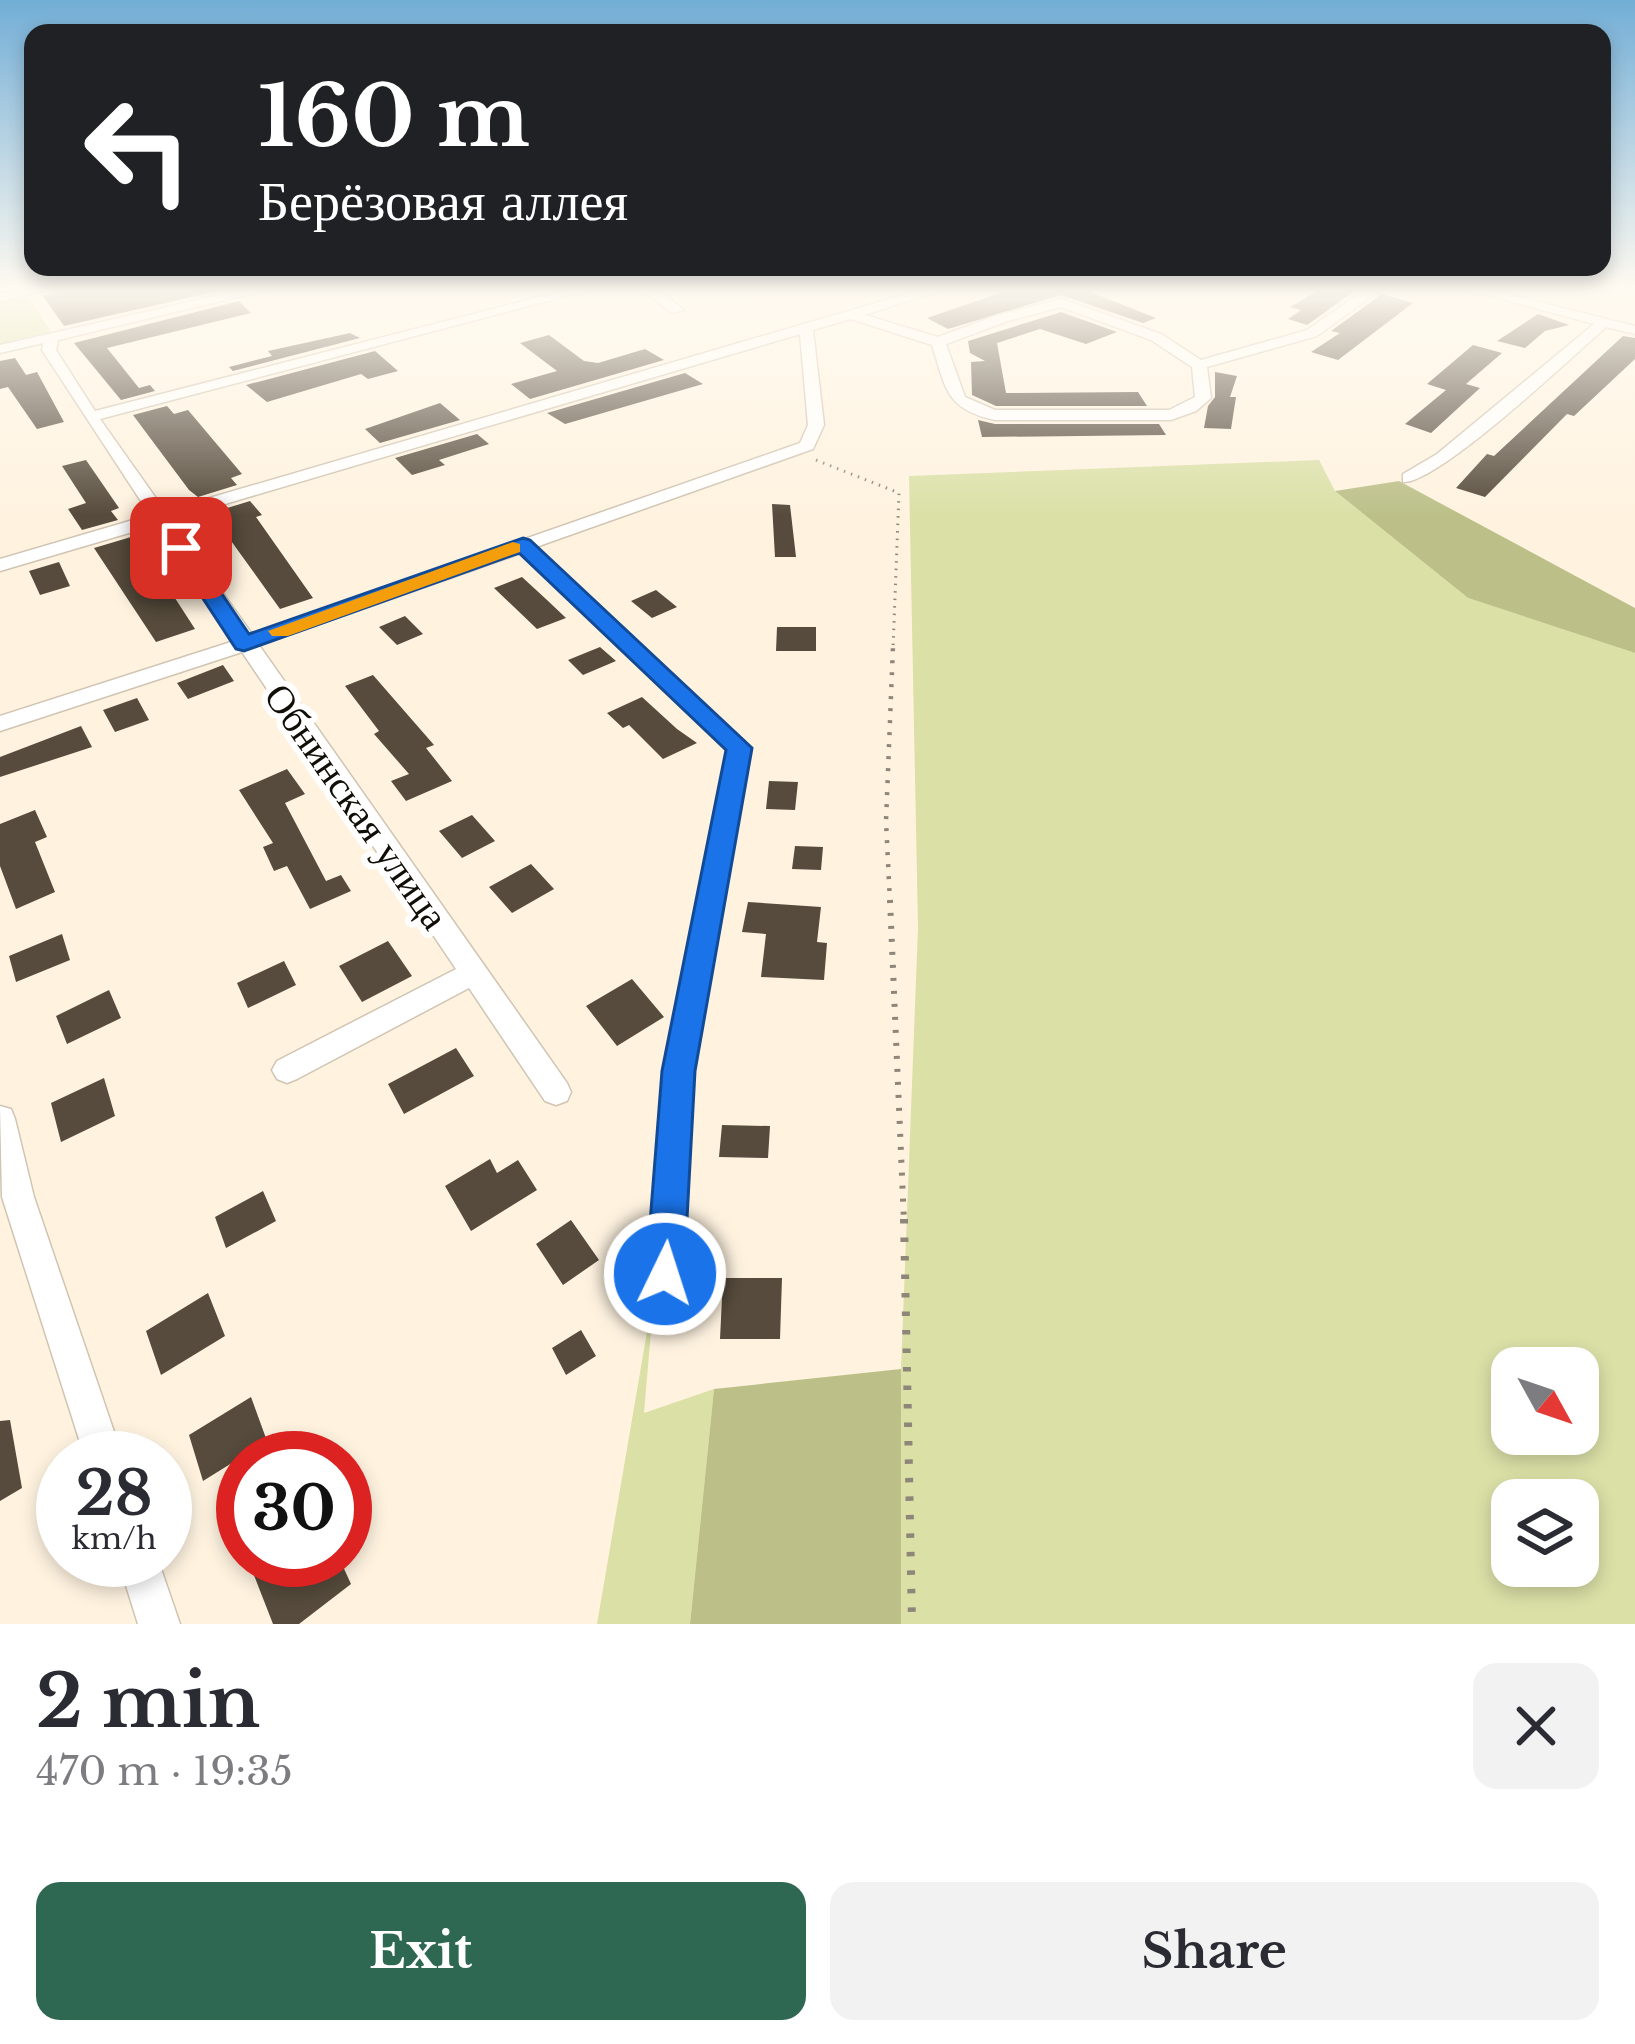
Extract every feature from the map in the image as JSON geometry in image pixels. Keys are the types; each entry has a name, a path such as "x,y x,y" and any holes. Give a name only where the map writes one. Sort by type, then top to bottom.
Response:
{"street":[{"name":"Обнинская улица","path":"57,363 244,644 556,1092"},
{"path":"91,417 301,363"},
{"path":"0,565 686,363"},
{"path":"0,724 244,644 807,446 816,425 810,363"},
{"path":"945,363 958,404 970,412 995,416 1172,415 1203,398 1196,363"},
{"path":"1199,365 1208,363"},
{"path":"1409,478 1443,458 1556,363"},
{"path":"523,544 740,748 678,1071 665,1274"},
{"path":"287,1070 473,973"},
{"path":"0,1119 9,1201 94,1431"},
{"path":"147,1587 159,1624"}],"path":[{"path":"794,450 899,493 886,821 903,1177 912,1624"}],"green space":[{"path":"1319,460 1335,491 1468,598 1635,653 1635,1624 901,1624 901,1369 918,928 909,476"},
{"path":"1399,481 1635,608 1635,653 1468,598 1335,491"},
{"path":"655,1285 644,1413 714,1389 690,1624 597,1624"},
{"path":"901,1369 901,1624 690,1624 714,1389"}],"building":[{"path":"0,363 18,363 26,375 37,372 64,422 37,429 8,387 0,389"},
{"path":"90,363 119,363 139,388 150,385 155,391 121,400"},
{"path":"245,363 265,363 233,371 229,367"},
{"path":"330,363 389,363 398,371 368,379 361,374 267,402 246,385"},
{"path":"546,363 654,363 530,399 511,384 557,371"},
{"path":"971,363 1001,363 1006,393 1138,392 1147,406 996,406 972,395"},
{"path":"1452,363 1491,363 1466,384 1480,388 1431,433 1405,424 1446,390 1427,384"},
{"path":"1594,363 1631,363 1574,416 1567,414 1485,497 1456,488 1487,454 1494,456"},
{"path":"1215,372 1237,376 1230,397 1236,397 1231,429 1204,428 1215,397"},
{"path":"685,373 703,384 565,424 547,413"},
{"path":"440,403 460,420 380,443 365,429"},
{"path":"167,406 174,414 188,410 242,474 231,478 237,485 198,497 189,490 133,415"},
{"path":"978,420 995,424 1159,424 1166,435 982,437"},
{"path":"477,434 489,444 439,460 445,465 412,475 395,458"},
{"path":"86,460 119,508 111,511 118,520 82,530 68,509 86,503 62,466"},
{"path":"250,501 262,515 256,517 313,598 280,609 211,513"},
{"path":"772,504 790,505 796,557 775,557"},
{"path":"131,537 195,629 156,642 94,548"},
{"path":"59,562 70,586 40,595 29,571"},
{"path":"522,577 566,618 537,629 494,588"},
{"path":"656,590 677,607 652,618 631,601"},
{"path":"405,616 423,634 397,645 379,627"},
{"path":"777,627 816,627 816,651 776,651"},
{"path":"600,647 616,661 583,675 568,660"},
{"path":"223,665 234,681 188,699 177,683"},
{"path":"373,675 434,745 426,748 452,781 406,801 391,781 409,774 374,734 379,731 345,686"},
{"path":"642,697 697,743 663,759 629,725 623,728 607,713"},
{"path":"137,698 149,720 115,732 103,710"},
{"path":"81,726 92,747 0,777 0,757"},
{"path":"287,769 305,794 285,803 326,881 341,875 351,891 310,909 287,866 274,871 263,847 273,843 239,790"},
{"path":"769,781 798,782 795,810 766,809"},
{"path":"35,810 47,837 35,842 55,892 16,909 0,866 0,824"},
{"path":"472,815 495,841 462,858 439,831"},
{"path":"795,846 823,847 821,870 792,869"},
{"path":"531,864 554,889 512,913 489,887"},
{"path":"748,902 821,907 817,942 827,943 824,980 761,977 766,934 742,932"},
{"path":"62,934 70,960 16,982 9,956"},
{"path":"388,941 412,976 362,1002 339,966"},
{"path":"284,961 296,985 248,1008 237,983"},
{"path":"632,979 664,1017 617,1046 586,1006"},
{"path":"109,990 121,1018 67,1044 56,1016"},
{"path":"456,1048 474,1076 404,1114 388,1084"},
{"path":"104,1078 115,1116 61,1142 51,1103"},
{"path":"722,1125 770,1126 768,1158 719,1157"},
{"path":"490,1159 497,1173 518,1160 537,1190 471,1231 445,1186"},
{"path":"263,1191 276,1221 226,1248 215,1217"},
{"path":"571,1220 599,1260 563,1285 536,1244"},
{"path":"723,1278 782,1278 780,1339 720,1339"},
{"path":"208,1293 225,1336 161,1375 146,1331"},
{"path":"581,1330 596,1356 566,1375 552,1348"},
{"path":"251,1397 263,1431 216,1431 216,1473 203,1481 192,1433"},
{"path":"10,1420 22,1488 0,1501 0,1421"},
{"path":"259,1587 347,1587 299,1624 273,1624"}],"slow traffic":[{"path":"280,631 513,548"}],"route":[{"path":"181,548 244,644 523,544 740,748 678,1071 665,1274"}]}
